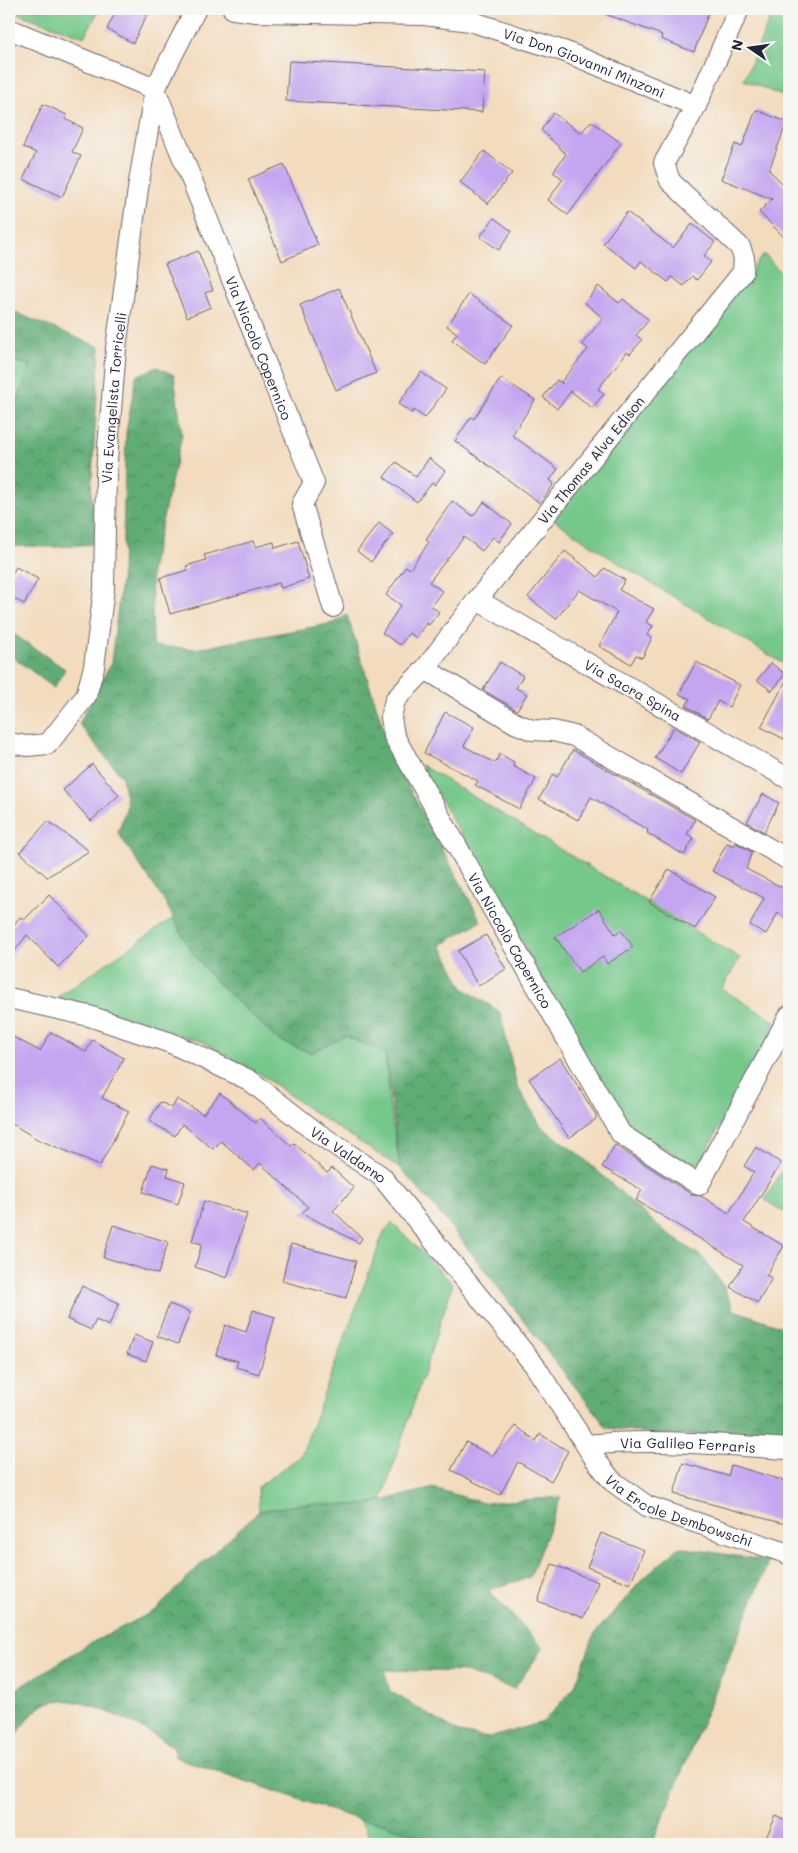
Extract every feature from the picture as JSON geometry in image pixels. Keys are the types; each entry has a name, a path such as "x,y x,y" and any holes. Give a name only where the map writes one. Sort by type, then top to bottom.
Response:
{"street":[{"name":"Via Evangelista Torricelli","path":"9,743 27,746 48,744 71,718 86,696 94,667 104,589 106,473 116,348 139,182 155,89 196,9"},
{"name":"Via Don Giovanni Minzoni","path":"233,9 256,12 424,14 470,21 566,52 696,106"},
{"path":"696,106 740,9"},
{"path":"9,29 155,89"},
{"name":"Via Niccolò Copernico","path":"155,89 314,483 302,504 333,607"},
{"name":"Via Thomas Alva Edison","path":"425,669 477,600 743,272 744,258 740,248 670,180 666,173 664,163 696,106"},
{"name":"Via Sacra Spina","path":"477,600 789,779"},
{"path":"425,669 532,730 553,731 574,736 789,860"},
{"name":"Via Niccolò Copernico","path":"425,669 395,700 391,717 394,736 621,1134 699,1185 789,1016"},
{"name":"Via Valdarno","path":"9,998 89,1016 171,1043 248,1080 313,1130 381,1176 520,1346 586,1445"},
{"name":"Via Galileo Ferraris","path":"586,1445 666,1443 789,1449"},
{"name":"Via Ercole Dembowschi","path":"586,1445 612,1481 647,1506 789,1554"}],"green space":[{"path":"21,9 100,9 84,37 19,14"},
{"path":"774,9 789,9 789,99 744,80"},
{"path":"764,254 789,282 789,667 618,563 554,520"},
{"path":"9,310 100,347 91,493 95,526 93,544 55,547 9,546 9,421 31,366 9,359"},
{"path":"9,359 31,366 9,421"},
{"path":"157,367 174,375 182,435 151,570 153,646 195,649 334,623 347,615 393,758 481,921 441,945 463,988 500,1012 517,1086 541,1126 581,1156 659,1227 703,1258 724,1287 734,1310 789,1329 789,1438 657,1434 607,1428 448,1223 400,1168 385,1052 345,1036 311,1053 278,1040 215,981 193,954 165,902 118,833 127,805 122,777 79,724 111,663 122,573 126,432 136,376"},
{"path":"9,631 65,669 54,688 9,654"},
{"path":"421,765 740,958 722,989 776,1022 698,1167 627,1128"},
{"path":"173,918 193,954 215,981 278,1040 311,1053 345,1036 385,1052 390,1108 400,1168 307,1108 260,1074 203,1042 57,997"},
{"path":"789,1158 789,1215 765,1200"},
{"path":"392,1222 453,1284 382,1500 364,1505 303,1504 259,1511 258,1487 301,1456 383,1234"},
{"path":"434,1488 483,1503 561,1497 530,1577 488,1590 543,1648 514,1689 465,1672 384,1670 390,1691 459,1733 489,1738 543,1722 574,1688 595,1633 642,1580 679,1547 769,1561 652,1844 440,1844 383,1823 360,1820 175,1757 174,1747 132,1723 99,1709 68,1701 54,1701 40,1707 21,1729 9,1751 9,1694 87,1645 156,1610 201,1564 259,1511 303,1504 364,1505"},
{"path":"360,1820 383,1823 440,1844 371,1844 372,1841"}],"building":[{"path":"117,9 150,9 133,43 107,29"},
{"path":"597,9 710,9 694,52 661,39 662,35 597,11"},
{"path":"289,61 485,72 482,112 286,101"},
{"path":"43,104 67,115 65,119 83,128 72,152 81,156 62,197 23,179 36,153 23,147"},
{"path":"756,110 787,122 769,170 785,186 789,181 789,242 759,212 772,199 721,179 735,144 742,147"},
{"path":"553,113 581,133 591,121 621,143 568,215 548,200 563,179 553,172 566,154 541,130"},
{"path":"484,151 512,173 488,204 460,182"},
{"path":"284,164 318,245 282,261 248,179"},
{"path":"627,212 673,248 692,224 715,242 704,256 711,262 697,280 692,276 684,286 672,277 668,282 641,261 636,268 603,243"},
{"path":"494,218 512,231 499,250 480,237"},
{"path":"198,251 213,290 205,293 211,307 187,317 165,264"},
{"path":"598,286 619,303 623,299 649,320 636,335 642,340 630,354 627,352 598,389 604,394 592,408 571,391 557,409 543,397 557,380 563,384 561,382 588,349 582,344 603,318 585,303"},
{"path":"339,288 376,373 336,390 300,305"},
{"path":"469,294 513,325 485,364 452,340 457,333 447,326"},
{"path":"421,372 446,389 425,418 414,410 412,413 398,404"},
{"path":"501,378 535,400 512,435 558,469 550,480 554,484 540,503 455,441 471,417 474,419"},
{"path":"429,458 445,471 435,485 432,483 417,502 384,477 396,462 416,477"},
{"path":"452,501 473,516 484,502 512,524 499,542 493,537 482,551 464,537 429,582 442,591 431,606 439,612 429,625 426,623 416,638 409,633 400,645 382,633 401,605 386,595 406,566 410,569 429,542 426,539"},
{"path":"379,523 393,534 371,562 357,551"},
{"path":"253,541 255,547 274,542 275,548 298,541 309,579 281,588 279,583 170,614 160,578 188,570 186,566 206,560 204,555"},
{"path":"565,551 598,577 604,568 625,580 619,590 654,609 646,622 653,626 647,635 652,638 642,658 636,655 631,664 599,646 617,612 579,590 556,619 528,597"},
{"path":"16,567 38,579 24,604 9,596 9,580"},
{"path":"500,662 523,676 516,688 527,694 517,710 483,690"},
{"path":"696,662 740,685 729,707 718,701 708,719 686,706 690,699 679,694"},
{"path":"771,663 785,674 772,691 757,680"},
{"path":"789,675 789,728 784,739 761,727"},
{"path":"445,712 474,727 464,746 495,763 500,754 514,762 513,766 536,779 519,809 475,785 478,781 424,753"},
{"path":"674,727 700,742 681,774 655,758"},
{"path":"573,750 695,820 687,834 694,838 684,855 647,833 648,830 591,797 578,820 539,799 553,774 557,777"},
{"path":"92,764 119,795 91,821 63,790"},
{"path":"763,794 779,803 764,832 747,822"},
{"path":"48,821 89,851 47,877 20,852"},
{"path":"727,843 734,846 736,843 752,852 746,869 789,891 789,919 778,913 766,934 750,925 764,898 712,871"},
{"path":"669,869 715,897 695,929 649,902"},
{"path":"49,895 89,936 58,967 27,935 9,958 9,931 20,917 24,920"},
{"path":"599,909 615,934 621,930 633,947 607,964 603,957 580,972 555,937"},
{"path":"486,935 506,969 478,986 458,951"},
{"path":"51,1032 86,1052 92,1040 124,1058 102,1098 129,1111 100,1165 37,1139 9,1122 9,1035 40,1051"},
{"path":"560,1058 596,1115 596,1119 569,1138 529,1079"},
{"path":"220,1093 256,1123 260,1118 291,1146 294,1143 327,1173 332,1168 354,1188 333,1211 362,1238 359,1243 302,1213 308,1207 260,1163 254,1170 221,1141 213,1149 182,1124 175,1136 149,1121 160,1102 172,1108 177,1099 203,1114"},
{"path":"615,1145 692,1195 701,1196 729,1213 754,1172 744,1166 756,1147 781,1163 744,1222 784,1246 766,1275 772,1278 758,1303 730,1287 743,1265 636,1200 642,1190 602,1167"},
{"path":"152,1164 169,1169 167,1176 185,1182 178,1204 143,1192"},
{"path":"204,1201 247,1214 227,1278 195,1267 202,1244 192,1241"},
{"path":"113,1225 168,1242 158,1274 103,1257"},
{"path":"291,1244 356,1261 346,1298 282,1281"},
{"path":"82,1286 119,1303 109,1326 96,1320 91,1330 67,1319"},
{"path":"169,1304 190,1312 178,1344 157,1336"},
{"path":"253,1310 275,1317 259,1374 236,1367 238,1361 216,1355 225,1325 246,1332"},
{"path":"134,1335 153,1342 146,1361 127,1354"},
{"path":"516,1426 536,1441 540,1434 568,1451 551,1481 518,1462 500,1495 451,1470 466,1442 492,1456"},
{"path":"683,1463 728,1476 731,1465 789,1482 789,1525 674,1494"},
{"path":"601,1533 644,1550 630,1584 587,1567"},
{"path":"552,1564 598,1582 583,1619 538,1601"},
{"path":"776,1816 789,1822 789,1844 774,1844 765,1840"}]}
